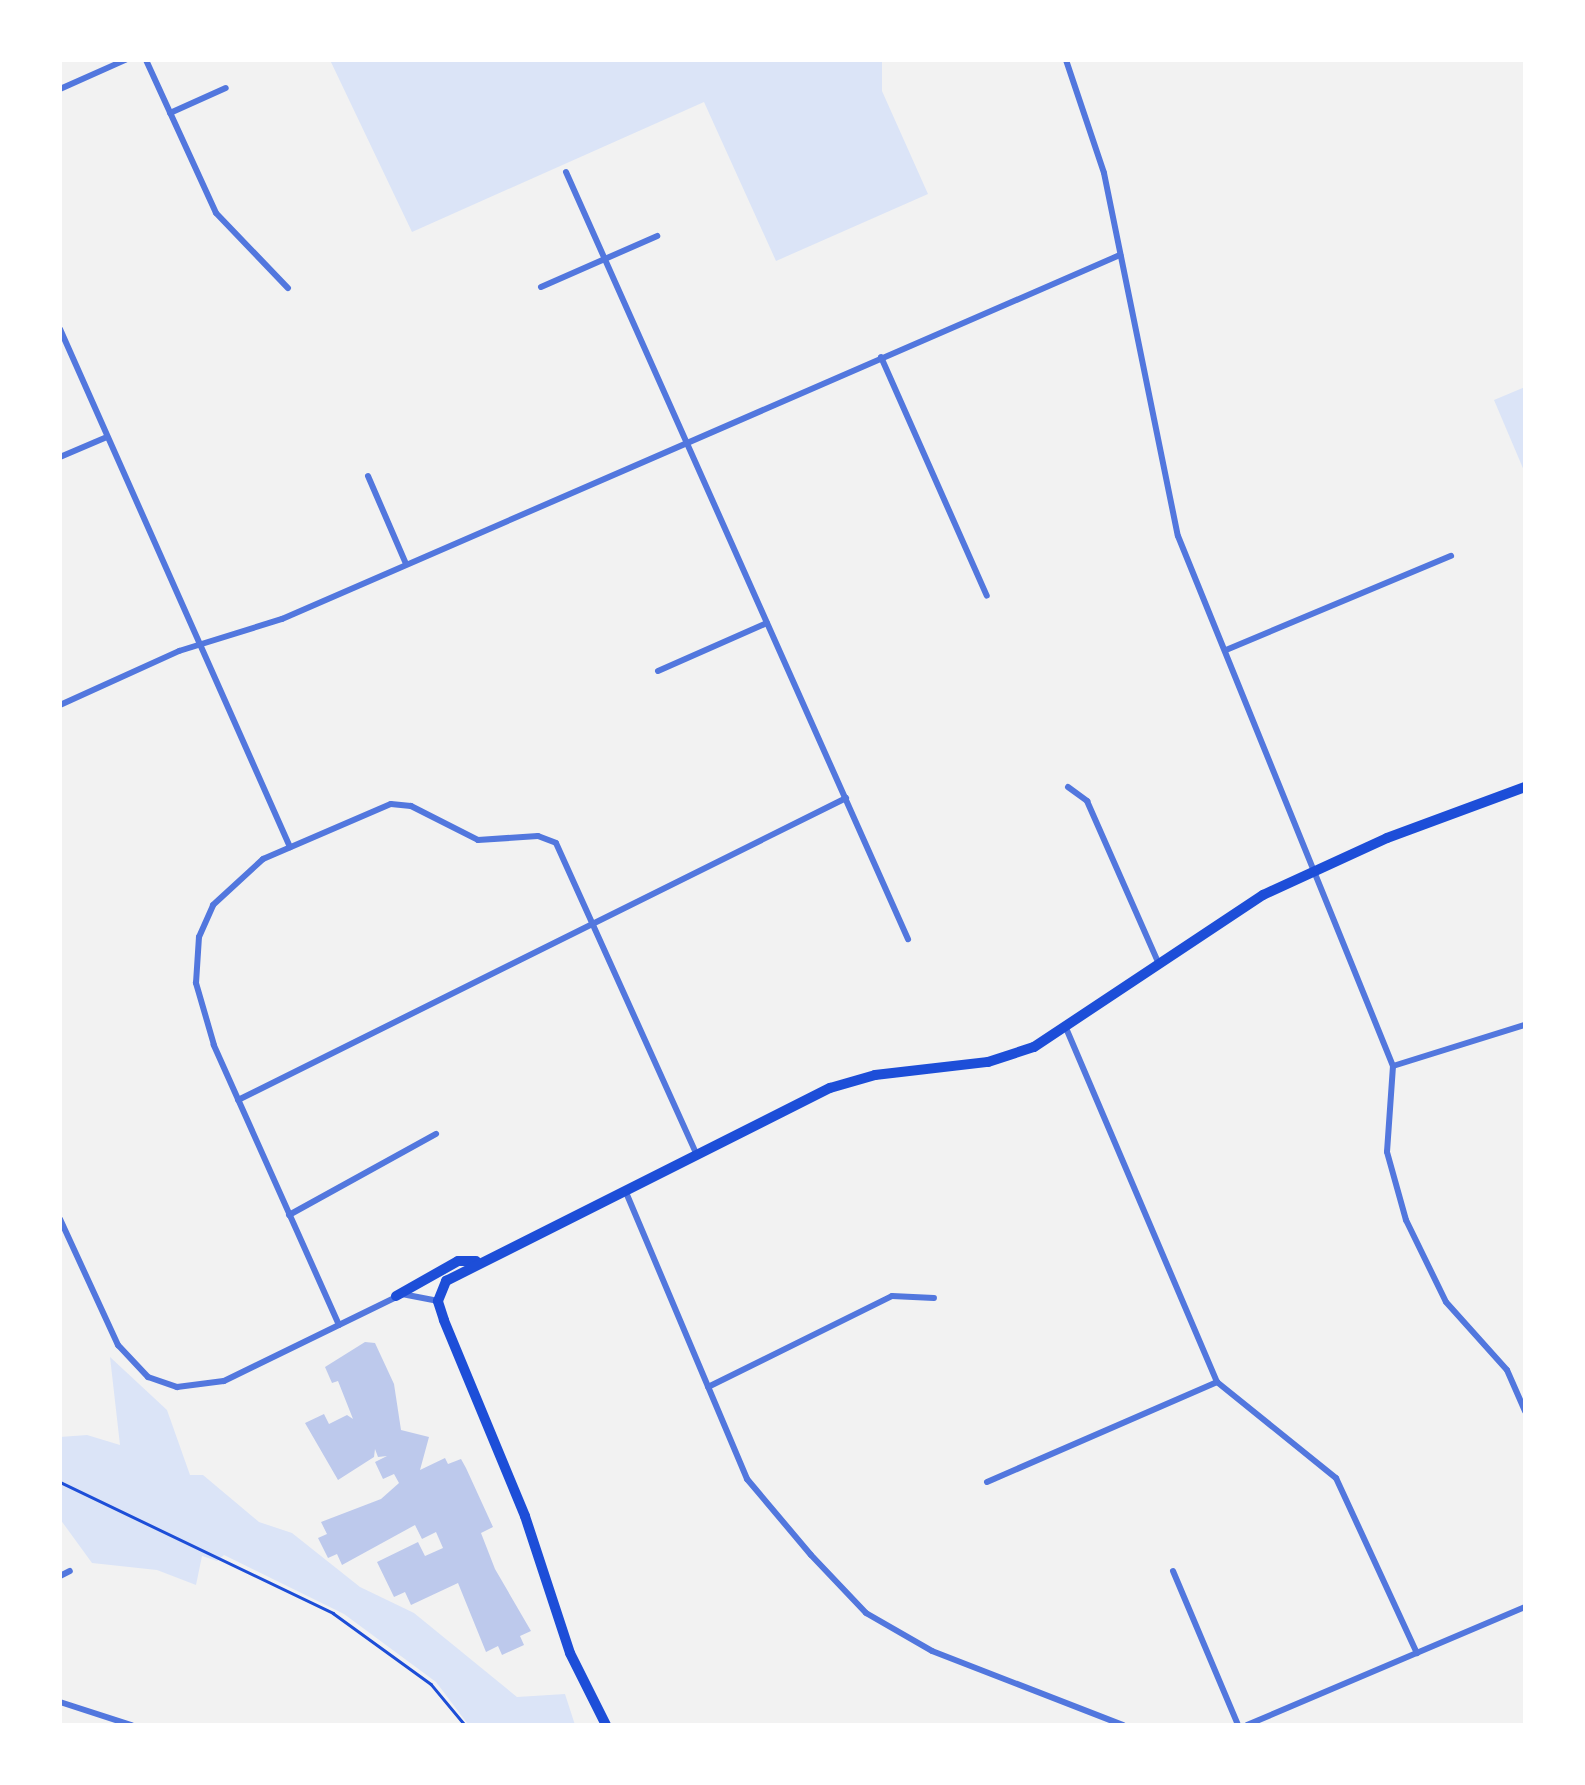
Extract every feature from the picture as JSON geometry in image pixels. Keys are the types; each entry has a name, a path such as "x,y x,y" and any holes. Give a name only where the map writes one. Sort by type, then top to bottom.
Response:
{"main road":[{"path":"606,1725 570,1653 525,1516 438,1301 446,1281 477,1260 846,1082 1002,1058 1066,1028 1243,907 1315,870 1525,787"},
{"path":"396,1296 458,1261 477,1260"}],"street":[{"path":"60,89 125,60"},
{"path":"146,60 216,213 288,288"},
{"path":"1066,60 1104,174 1172,515 1393,1066 1387,1152 1406,1220 1446,1302 1507,1370 1525,1412"},
{"path":"170,113 226,88"},
{"path":"566,172 908,939"},
{"path":"541,287 656,236"},
{"path":"60,705 198,645 282,620 1120,255"},
{"path":"60,329 290,846"},
{"path":"881,356 987,596"},
{"path":"60,457 107,438"},
{"path":"368,476 406,564"},
{"path":"1226,650 1451,556"},
{"path":"658,671 767,622"},
{"path":"1068,787 1087,800 1160,965"},
{"path":"238,1100 846,798"},
{"path":"339,1325 238,1100 199,1002 199,937 234,879 290,846 379,806 402,803 467,837 546,838 562,852 696,1153"},
{"path":"1393,1066 1525,1025"},
{"path":"1066,1028 1217,1382 1336,1478 1417,1653"},
{"path":"290,1215 436,1134"},
{"path":"625,1189 747,1479 866,1613 932,1650 1122,1725"},
{"path":"60,1220 118,1345 148,1376 177,1388 224,1380 396,1296 415,1293 438,1301"},
{"path":"708,1387 892,1296 934,1298"},
{"path":"987,1482 1217,1382"},
{"path":"60,1576 70,1571"},
{"path":"1173,1571 1238,1725"},
{"path":"1247,1725 1525,1606"},
{"path":"60,1702 131,1725"}],"path":[{"path":"60,1482 332,1612 430,1684 464,1725"}],"shaded area":[{"path":"330,60 882,60 882,91 928,194 776,261 704,102 412,232"},
{"path":"1525,387 1525,473 1494,400"},
{"path":"110,1357 167,1410 190,1475 203,1475 259,1522 292,1533 360,1587 414,1613 517,1697 565,1694 575,1725 467,1723 436,1682 344,1614 224,1555 217,1561 202,1556 196,1585 157,1570 92,1563 60,1519 60,1437 87,1435 120,1445"}],"building":[{"path":"365,1342 375,1343 394,1384 401,1430 429,1437 420,1470 445,1458 448,1464 461,1459 466,1468 493,1527 481,1533 495,1569 531,1631 520,1636 524,1645 502,1655 498,1646 486,1652 458,1583 411,1605 405,1592 394,1597 377,1562 418,1542 425,1556 443,1548 436,1532 422,1539 415,1525 342,1565 337,1554 328,1558 318,1538 327,1534 321,1522 381,1499 399,1483 394,1474 383,1479 375,1462 387,1456 378,1457 375,1449 374,1457 338,1480 305,1423 324,1414 329,1424 347,1415 353,1419 338,1381 332,1383 325,1367"}]}
